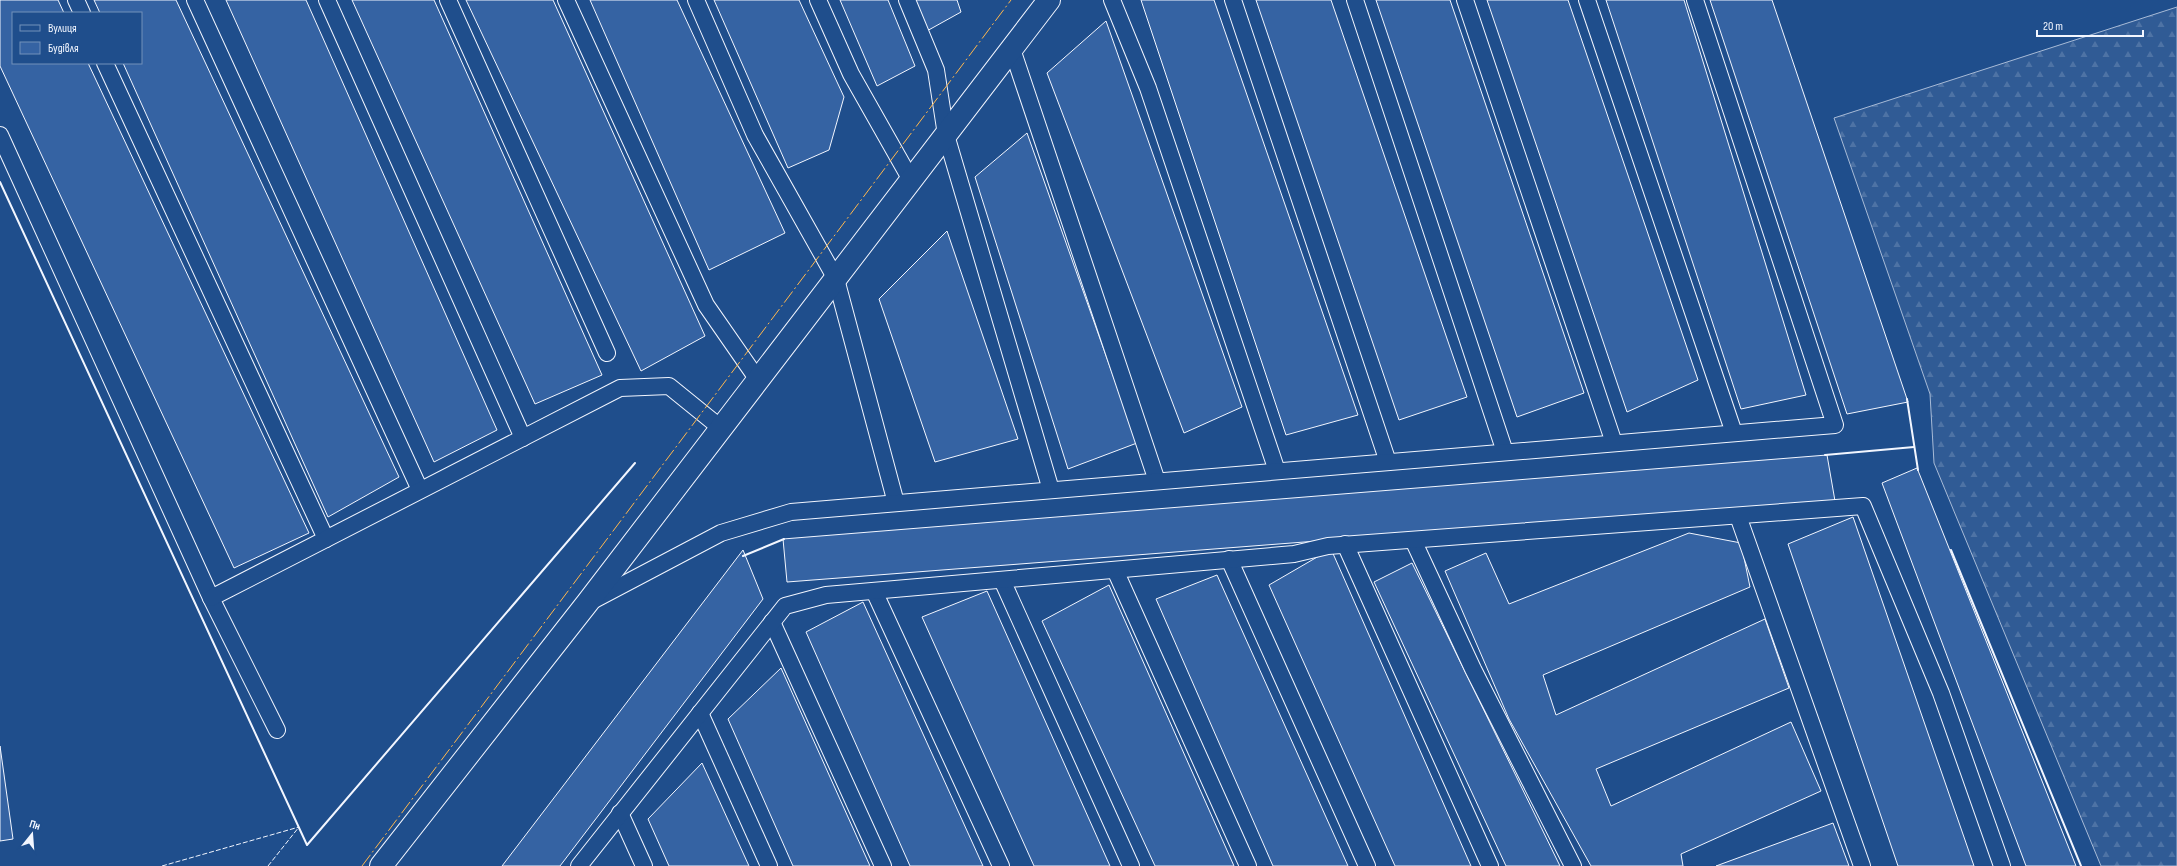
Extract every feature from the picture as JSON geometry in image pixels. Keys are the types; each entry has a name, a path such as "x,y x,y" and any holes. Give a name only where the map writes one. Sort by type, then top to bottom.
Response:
{"street":[{"path":"381,866 722,429 1049,0"}],"lane":[{"path":"76,0 82,12"},
{"path":"195,0 420,490"},
{"path":"327,0 523,438"},
{"path":"448,0 608,354"},
{"path":"566,0 706,305 758,380"},
{"path":"696,0 755,135 836,279 896,503"},
{"path":"818,0 852,74 911,180"},
{"path":"907,0 936,70 946,135 1051,490"},
{"path":"1112,0 1148,88 1276,471"},
{"path":"1232,0 1388,462"},
{"path":"1355,0 1505,452"},
{"path":"1465,0 1614,443"},
{"path":"1587,0 1734,433"},
{"path":"588,602 720,533 791,512 1834,425 1694,0"},
{"path":"1012,49 1157,481"},
{"path":"105,64 326,539"},
{"path":"0,135 211,598 277,730"},
{"path":"211,598 620,388 669,386 722,429"},
{"path":"579,866 785,606 826,595 874,592 1294,554 1328,546 1345,544 1863,506 1941,693 2002,866"},
{"path":"1738,516 1862,866"},
{"path":"1413,540 1473,670 1573,866"},
{"path":"1345,544 1490,866"},
{"path":"1229,560 1367,866"},
{"path":"1115,570 1248,866"},
{"path":"1002,580 1131,866"},
{"path":"874,592 1002,866"},
{"path":"772,622 883,866"},
{"path":"700,713 769,866"},
{"path":"620,813 644,866"}],"green space":[{"path":"2177,7 2177,866 2101,866 1934,463 1930,394 1834,118"}],"building":[{"path":"0,0 58,0 64,12 12,12 12,64 88,64 309,533 234,568 0,66"},
{"path":"94,0 176,0 399,477 328,517 123,64 142,64 142,12 100,12"},
{"path":"226,0 306,0 497,430 434,462"},
{"path":"352,0 434,0 602,375 535,404"},
{"path":"466,0 553,0 705,336 641,371"},
{"path":"590,0 677,0 785,233 709,270"},
{"path":"714,0 799,0 844,97 829,150 788,168"},
{"path":"840,0 888,0 915,66 877,86"},
{"path":"913,0 957,0 961,12 925,32"},
{"path":"1141,0 1214,0 1358,415 1286,435"},
{"path":"1256,0 1331,0 1467,397 1399,420"},
{"path":"1376,0 1450,0 1584,393 1517,417"},
{"path":"1487,0 1568,0 1698,380 1627,412"},
{"path":"1606,0 1684,0 1806,395 1741,409"},
{"path":"1710,0 1772,0 1908,402 1847,414"},
{"path":"1106,21 1242,407 1184,433 1047,73"},
{"path":"1027,133 1137,443 1068,469 975,177"},
{"path":"947,231 1018,439 935,462 879,299"},
{"path":"1827,455 1835,501 787,582 783,539"},
{"path":"1917,468 2076,866 2026,866 1882,483"},
{"path":"1853,517 1974,866 1898,866 1788,544"},
{"path":"1689,533 1741,543 1750,587 1543,675 1556,715 1765,619 1789,688 1596,769 1611,806 1791,722 1821,791 1681,854 1683,866 1591,866 1509,719 1445,571 1486,553 1509,604"},
{"path":"1331,549 1471,866 1395,866 1269,585"},
{"path":"743,550 763,599 560,866 502,866"},
{"path":"1412,563 1560,866 1506,866 1374,582"},
{"path":"1217,575 1348,866 1273,866 1156,599"},
{"path":"1109,585 1234,866 1155,866 1042,621"},
{"path":"987,591 1110,866 1034,866 922,617"},
{"path":"863,602 983,866 910,866 806,632"},
{"path":"781,668 870,866 793,866 728,719"},
{"path":"0,746 13,839 0,841"},
{"path":"702,763 749,866 669,866 648,819"},
{"path":"1833,823 1849,866 1716,866"}],"fence":[{"path":"162,866 299,827"},
{"path":"268,866 299,827"}],"wall":[{"path":"0,182 307,845 635,463"},
{"path":"1907,399 1918,470"},
{"path":"1825,455 1914,447"},
{"path":"743,556 784,539"},
{"path":"1951,550 2081,866"}],"power":[{"path":"362,866 1011,0"}]}
